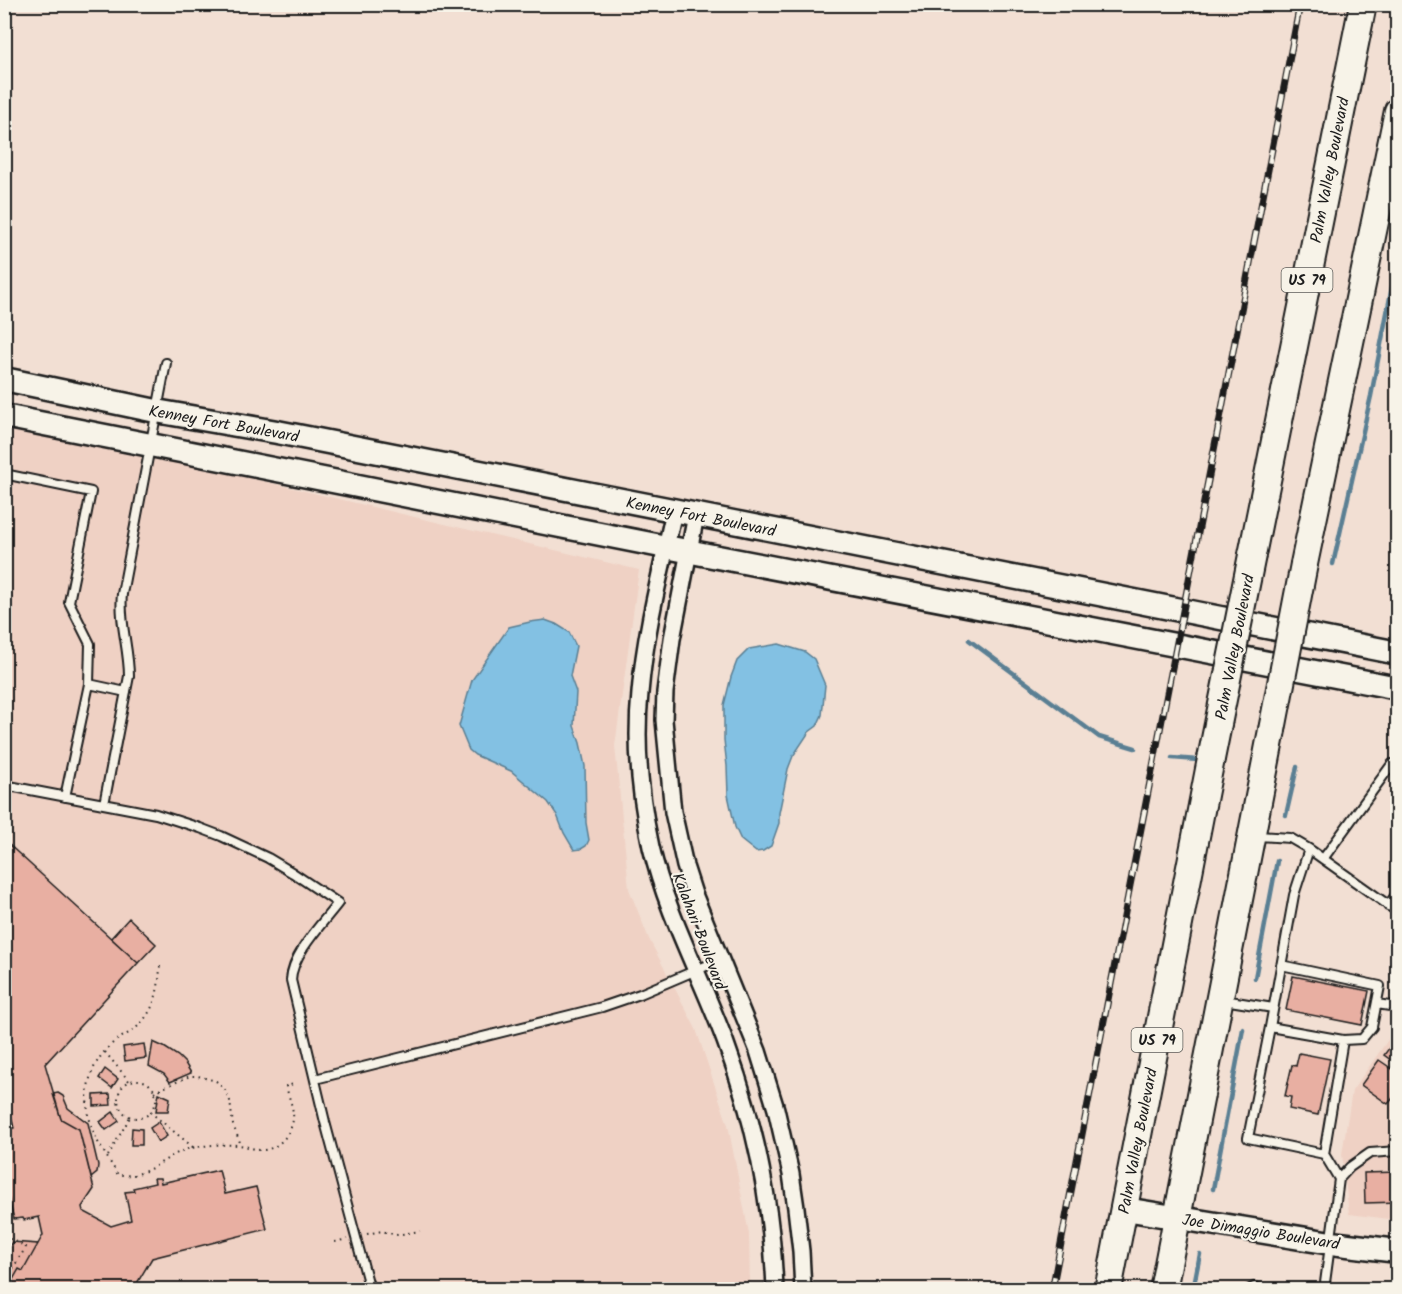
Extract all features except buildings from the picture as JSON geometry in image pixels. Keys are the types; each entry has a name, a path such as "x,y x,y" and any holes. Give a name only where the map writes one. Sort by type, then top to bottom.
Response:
{"highway":[{"name":"Palm Valley Boulevard","path":"1108,1290 1363,4"},
{"path":"1162,1290 1304,564 1398,111"}],"main road":[{"name":"Kenney Fort Boulevard","path":"4,379 156,411 278,432 1398,652"},
{"name":"Kenney Fort Boulevard","path":"4,416 1398,688"},
{"name":"Joe Dimaggio Boulevard","path":"1125,1209 1331,1243 1398,1251"}],"street":[{"name":"Kalahari Boulevard","path":"674,510 643,663 639,695 639,756 646,822 658,874 670,911 725,1042 740,1085 760,1157 768,1204 775,1290"},
{"name":"Kalahari Boulevard","path":"696,515 668,663 665,692 664,720 673,812 694,894 743,1011 776,1109 791,1174 801,1251 803,1290"}],"lane":[{"path":"104,804 129,676 129,659 121,602 166,363"},
{"path":"4,474 91,492 69,602 90,644 89,684 65,797"},
{"path":"89,684 126,692"},
{"path":"1323,859 1392,764 1398,764"},
{"path":"4,785 156,814 179,821 220,836 268,858 338,903 299,954 291,973 292,988 370,1290"},
{"path":"1252,836 1290,838 1398,912"},
{"path":"1309,849 1294,895 1248,1138 1324,1154"},
{"path":"1388,906 1398,892"},
{"path":"315,1079 602,1007 640,994 720,960"},
{"path":"1270,1027 1343,1040 1362,1039 1372,1027 1377,1004 1380,986 1281,965"},
{"path":"1220,1000 1273,1008"},
{"path":"1377,1004 1390,1006 1398,1003"},
{"path":"1339,1179 1324,1154 1343,1040"},
{"path":"1324,1290 1339,1179 1350,1167 1370,1153 1398,1150"},
{"path":"1248,1290 1254,1287 1267,1290"}],"path":[{"path":"160,966 159,986 154,1005 136,1028 113,1043 105,1052 93,1068 89,1080 87,1108 90,1124 118,1175 139,1174 174,1154 194,1148 241,1145 265,1150 274,1147 282,1141 293,1123 286,1086 294,1084"},
{"path":"105,1052 130,1082"},
{"path":"154,1092 190,1076 216,1081 225,1090 230,1101 233,1125 241,1145"},
{"path":"137,1080 143,1082 154,1092 156,1101 150,1112 139,1118 130,1117 122,1111 118,1100 122,1088 130,1082 137,1080"},
{"path":"150,1112 194,1148"},
{"path":"107,1157 130,1117"},
{"path":"4,1128 14,1125"},
{"path":"364,1235 382,1231 396,1234 420,1231"},
{"path":"4,1237 26,1247 4,1283"},
{"path":"335,1242 348,1239"}],"shaded area":[{"path":"4,426 212,469 639,570 615,746 629,889 649,939 696,1029 728,1125 749,1234 750,1289 5,1289"},
{"path":"1397,1027 1397,1220 1349,1214 1342,1154 1352,1091"}],"water":[{"path":"545,620 569,632 576,646 570,676 576,692 574,726 585,766 586,823 589,840 586,846 574,850 548,802 511,771 469,750 459,726 472,680 509,627"},
{"path":"779,644 805,652 814,659 825,685 822,715 817,726 809,732 793,756 788,769 779,823 771,846 756,852 741,840 735,827 728,795 724,705 737,661 749,649"}],"waterway":[{"path":"1333,564 1371,396 1398,256"},
{"path":"969,640 1099,737 1135,748"},
{"path":"1172,758 1198,760"},
{"path":"1286,815 1297,767"},
{"path":"1255,978 1277,861"},
{"path":"1213,1189 1243,1029"},
{"path":"1193,1290 1200,1254"}],"railway":[{"path":"1052,1290 1300,4"}]}
